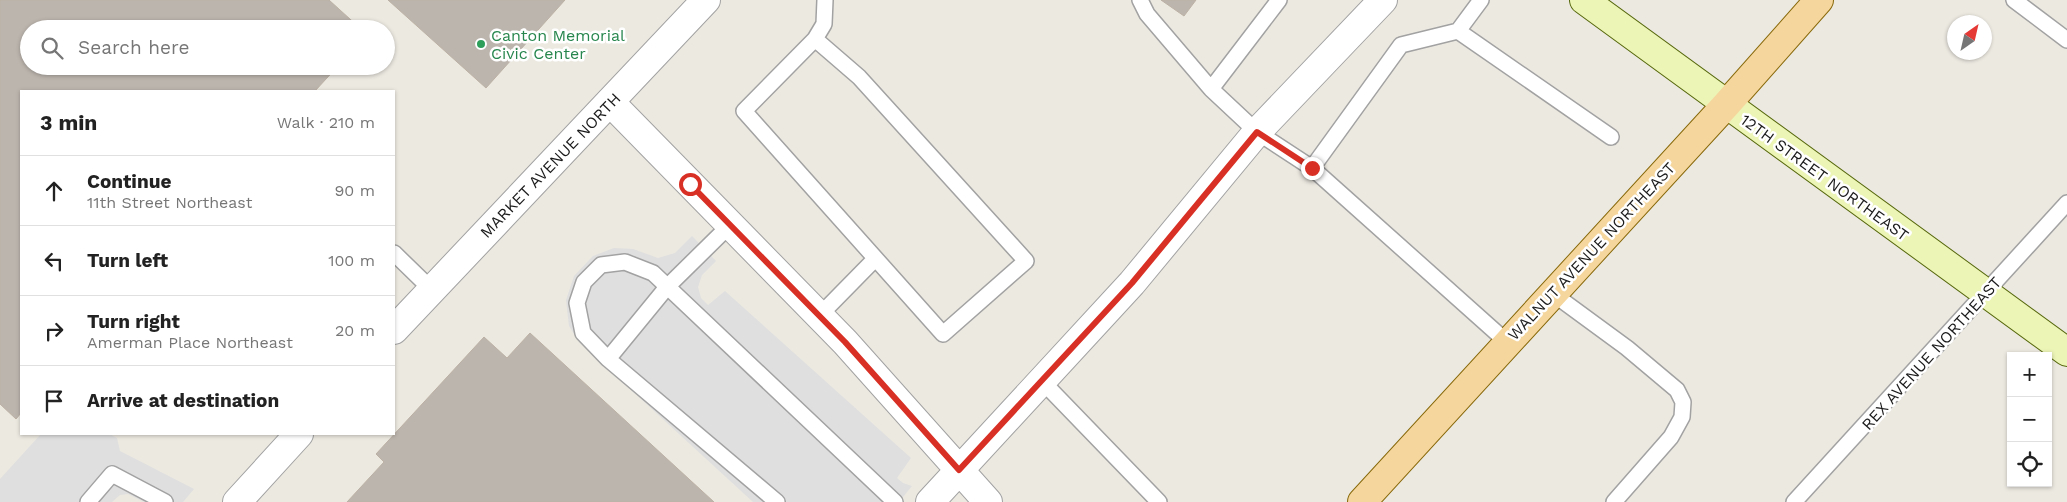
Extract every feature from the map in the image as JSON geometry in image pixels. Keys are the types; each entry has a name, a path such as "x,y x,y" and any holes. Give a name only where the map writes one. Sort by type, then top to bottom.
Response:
{"main road":[{"name":"12TH STREET NORTHEAST","path":"1584,0 2067,352"},
{"name":"WALNUT AVENUE NORTHEAST","path":"1362,502 1726,105 1819,0"}],"street":[{"name":"MARKET AVENUE NORTH","path":"395,329 706,0"},
{"path":"930,502 1132,283 1257,132 1383,0"},
{"path":"610,102 819,316 988,502"},
{"path":"237,502 298,435"}],"lane":[{"path":"815,39 859,77 1026,261 943,334 744,111 815,39 824,24 825,0"},
{"path":"1140,0 1147,14 1211,89 1257,132 1312,168 1508,343"},
{"path":"1211,89 1279,0"},
{"path":"1312,168 1401,44 1458,31 1480,0"},
{"path":"2014,0 2067,40"},
{"path":"1458,31 1611,137"},
{"name":"REX AVENUE NORTHEAST","path":"1794,502 2067,203"},
{"path":"608,359 668,287 730,225"},
{"path":"395,254 431,289"},
{"path":"819,316 875,259"},
{"path":"778,502 608,359 583,333 577,303 584,282 600,265 626,262 653,273 896,502"},
{"path":"1552,293 1627,348 1677,390 1684,408 1682,417 1671,437 1614,502"},
{"path":"1041,380 1159,502"},
{"path":"88,502 112,474 165,502"}],"shaded area":[{"path":"692,236 716,261 702,275 698,287 701,298 708,305 725,291 911,458 897,478 903,483 912,486 899,502 753,502 579,342 569,326 566,300 574,276 593,256 614,248 633,249 658,258 675,253"},
{"path":"40,435 111,435 117,438 120,451 194,489 183,502 144,502 128,494 120,495 112,502 0,502 0,479"}],"building":[{"path":"0,0 329,0 351,20 20,20 20,75 330,75 316,90 20,90 20,414 16,419 0,404"},
{"name":"Canton Memorial Civic Center","path":"388,0 565,0 486,88"},
{"path":"1161,0 1196,0 1184,16"},
{"path":"530,333 714,502 347,502 384,462 376,454 484,337 507,358"}],"place":[{"name":"Canton Memorial Civic Center","path":"481,44"}],"route":[{"path":"690,184 845,342 959,470 1132,283 1257,132 1312,168"}]}
